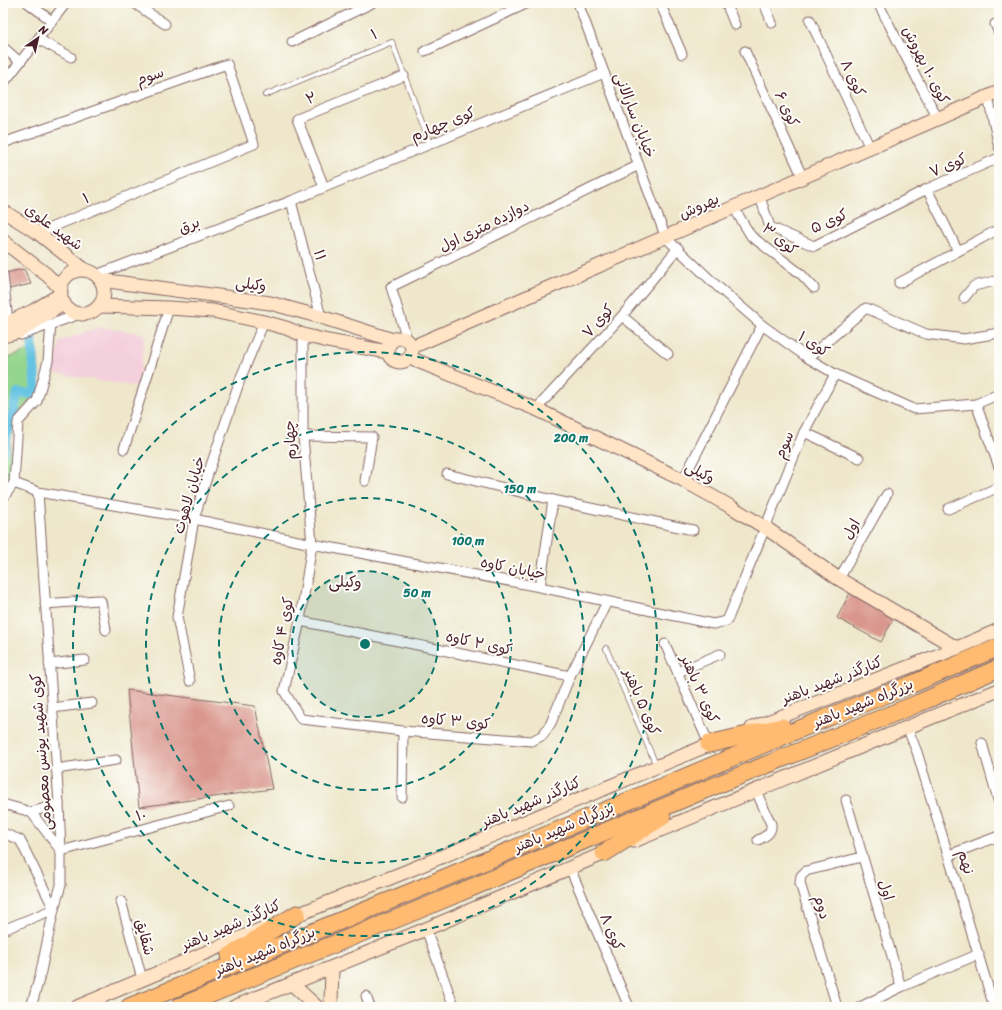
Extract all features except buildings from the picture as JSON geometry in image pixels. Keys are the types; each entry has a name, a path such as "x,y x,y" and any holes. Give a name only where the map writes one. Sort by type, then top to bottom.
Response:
{"highway":[{"name":"بزرگراه شهید باهنر","path":"129,1007 411,892 999,647"},
{"name":"بزرگراه شهید باهنر","path":"179,1007 919,703 999,668"},
{"path":"709,744 831,716"},
{"path":"604,853 702,791"},
{"path":"190,981 297,914"}],"street":[{"path":"28,3 52,21"},
{"path":"3,84 66,3"},
{"path":"134,3 165,24"},
{"path":"292,42 372,3"},
{"path":"425,51 528,3"},
{"name":"خیابان سارالانی","path":"578,3 666,238"},
{"path":"660,3 682,54"},
{"path":"726,3 735,25"},
{"path":"764,3 772,23"},
{"name":"کوی ۱۰ بهروش","path":"878,3 938,119"},
{"name":"کوی ۸","path":"810,20 870,148"},
{"path":"995,24 999,33"},
{"path":"38,39 71,57"},
{"path":"3,47 20,62"},
{"name":"کوی ۶","path":"744,51 803,178"},
{"name":"سوم","path":"3,143 227,64 254,144"},
{"name":"کوی چهارم","path":"291,201 604,73"},
{"name":"۲","path":"324,187 297,119 404,76"},
{"path":"993,95 999,147"},
{"name":"بهروش","path":"410,348 993,95"},
{"name":"۱","path":"38,233 254,144"},
{"name":"کوی ۷","path":"958,251 927,189 999,158"},
{"name":"دوازده متری اول","path":"410,348 391,287 639,165"},
{"name":"کوی ۵","path":"760,197 770,227 814,246 927,189"},
{"name":"برق","path":"94,275 291,201"},
{"name":"۱۱","path":"291,201 321,317"},
{"name":"کوی ۳","path":"734,208 751,236 801,274 814,288"},
{"name":"شهید علوی","path":"3,211 38,233 94,275"},
{"path":"899,283 999,229"},
{"name":"کوی ۱","path":"666,238 717,286 762,325 808,358 836,374 914,409 976,404 999,394"},
{"path":"3,241 47,275 74,312 80,314"},
{"name":"کوی ۷","path":"536,409 622,316 678,248"},
{"path":"3,336 19,332 62,295 67,277 78,270 94,275 104,286 103,300 94,311 80,314 3,342"},
{"path":"3,275 6,323 62,295"},
{"path":"33,310 42,301 48,289 47,275"},
{"name":"وکیلی","path":"94,275 270,303 321,317 393,340"},
{"path":"964,298 974,286 999,280"},
{"path":"99,306 213,311 264,322 286,328 303,335 328,341 388,352"},
{"path":"124,449 170,308"},
{"path":"808,358 866,308 926,334 964,339 999,333"},
{"path":"622,316 668,354"},
{"name":"خیابان لاهوت","path":"190,681 177,617 194,520 241,377 264,322"},
{"path":"3,498 14,483 18,422 37,401 48,361 51,324"},
{"path":"683,480 762,325"},
{"name":"چهارم","path":"303,335 303,436 312,544"},
{"path":"400,337 410,348 404,362 397,362 391,358 388,352 389,345 393,340 400,337"},
{"name":"وکیلی","path":"410,348 683,480 766,528 839,579 957,648"},
{"name":"سوم","path":"766,528 804,432 836,374"},
{"path":"976,404 999,467"},
{"path":"804,432 859,458"},
{"path":"303,436 372,436 365,480"},
{"path":"447,474 553,500 693,530"},
{"name":"خیابان کاوه","path":"14,483 38,492 194,520 540,587 713,624 727,621 766,528"},
{"path":"948,509 999,487"},
{"name":"کوی شهید یونس معصومی","path":"32,1007 54,909 61,886 59,804 38,492"},
{"name":"اول","path":"839,579 887,494"},
{"path":"540,587 553,500"},
{"name":"کوی ۴ کاوه","path":"300,719 284,691 300,621 312,544"},
{"path":"45,604 101,601 103,605 106,630"},
{"path":"570,676 608,602"},
{"name":"کوی ۲ کاوه","path":"300,621 570,676"},
{"name":"کنارگذر شهید باهنر","path":"77,1007 297,914 413,869 709,744 957,648 999,630"},
{"name":"کوی ۳ باهنر","path":"665,644 709,744"},
{"path":"678,672 720,654"},
{"path":"49,664 85,660"},
{"name":"کوی ۳ کاوه","path":"300,719 403,731 532,742 543,735 551,722 570,676"},
{"path":"234,1007 332,968 604,853 999,690"},
{"path":"52,708 92,703"},
{"name":"نهم","path":"907,727 917,752 994,1007"},
{"path":"402,797 403,731"},
{"path":"982,743 999,803"},
{"path":"56,769 116,760"},
{"path":"756,791 772,829 768,835 758,840"},
{"name":"اول","path":"846,800 901,987"},
{"path":"3,804 31,812 59,804"},
{"name":"۱۰","path":"61,851 229,806"},
{"path":"31,812 61,851"},
{"path":"3,833 20,840 54,909 3,930"},
{"path":"949,855 999,836"},
{"name":"دوم","path":"837,1007 800,883 801,876 806,871 862,857"},
{"name":"کوی ۸","path":"570,868 629,1007"},
{"name":"شقایق","path":"121,902 142,979"},
{"path":"426,929 454,1007"},
{"path":"860,1007 901,987 979,954"},
{"path":"292,984 317,1007 320,1003 325,1001 332,1005 332,968"},
{"path":"366,996 370,1007"}],"lane":[{"name":"۱","path":"265,95 392,42 430,144"},
{"name":"کوی ۵ باهنر","path":"606,648 657,766"}],"shaded area":[{"path":"99,327 145,334 138,387 53,373 60,341"}],"green space":[{"path":"37,347 39,372 34,396 15,417 10,428 11,479 3,493 3,360"}],"waterway":[{"path":"3,451 18,393 36,394 32,338"}],"district":[{"name":"وکیلی","path":"345,581"}]}
